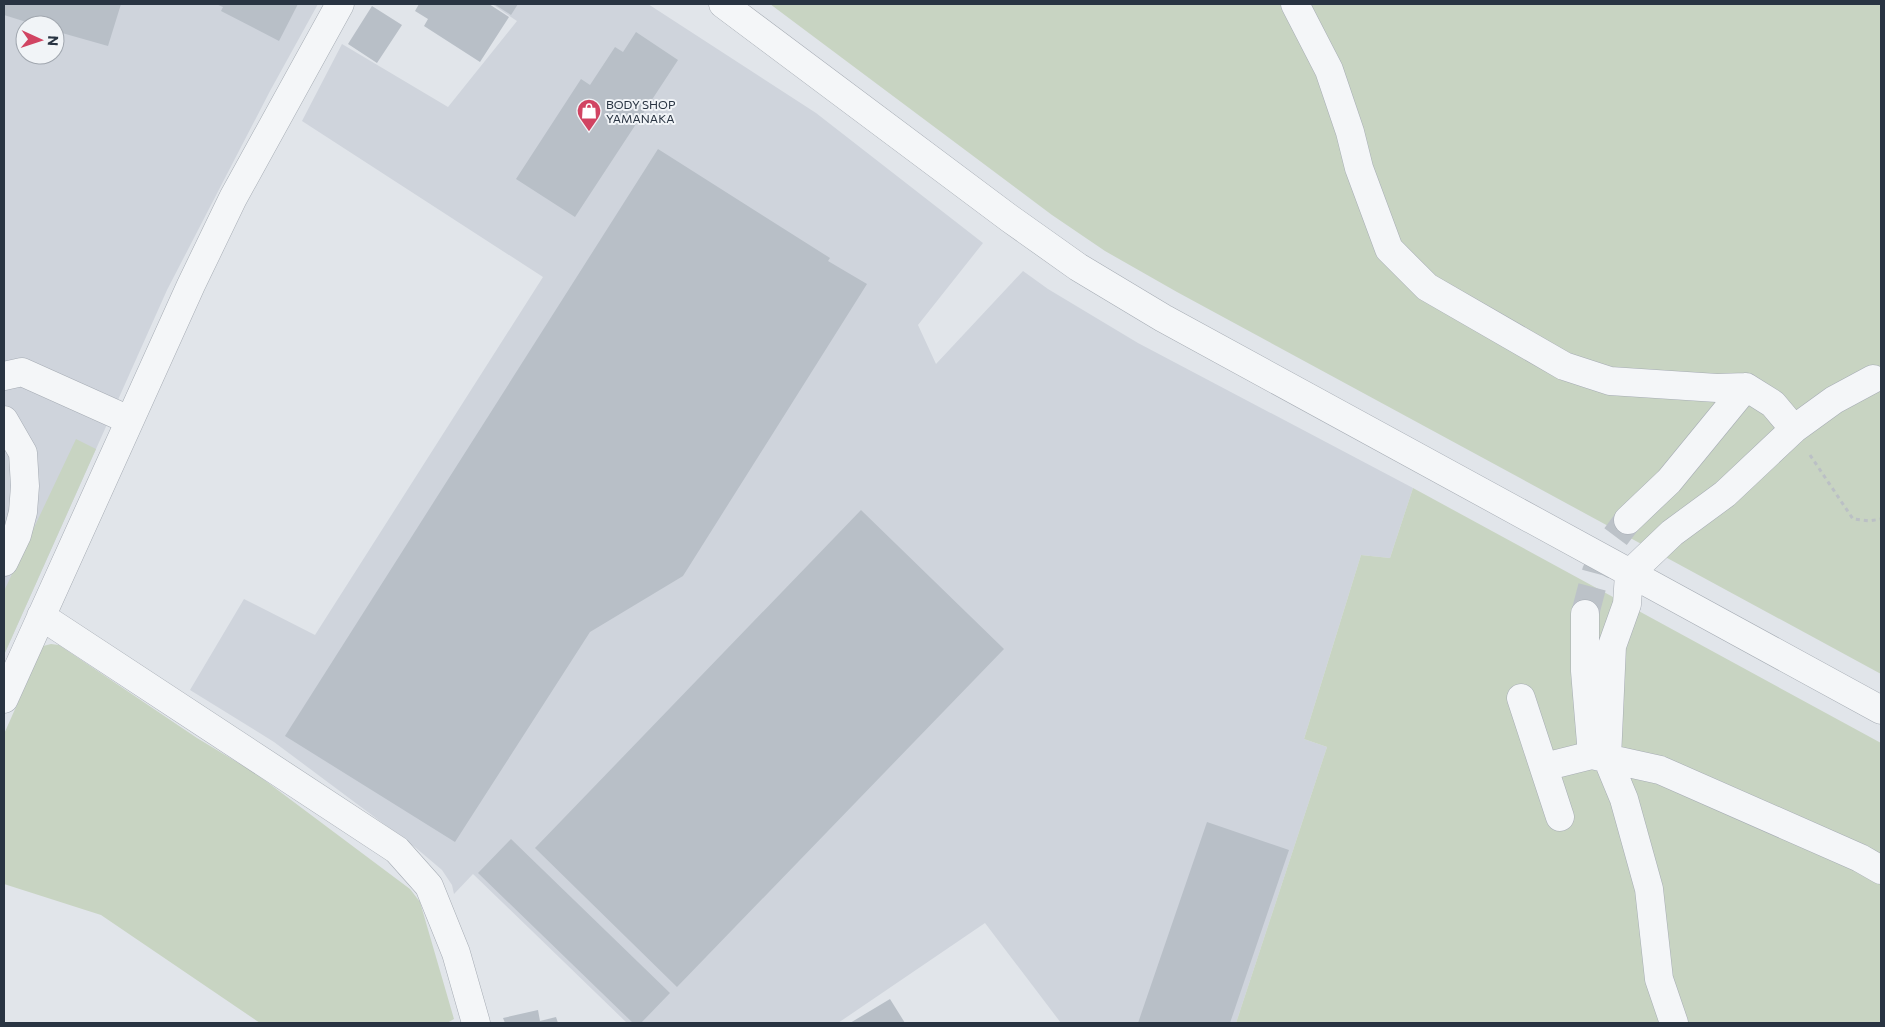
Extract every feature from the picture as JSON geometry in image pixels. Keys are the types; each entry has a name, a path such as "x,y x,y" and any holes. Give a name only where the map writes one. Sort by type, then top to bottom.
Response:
{"street":[{"path":"4,699 129,420 233,198 340,4"},
{"path":"723,4 1009,218 1078,267 1163,318 1881,710"},
{"path":"1295,4 1329,70 1350,132 1359,168 1389,248 1427,287 1564,366 1610,381 1717,388 1746,387 1773,404 1794,429"},
{"path":"4,376 22,372 129,420"},
{"path":"1599,756 1612,646 1627,604 1629,574 1672,533 1724,494 1794,429 1834,400 1873,379"},
{"path":"1628,520 1669,480 1746,387"},
{"path":"4,420 23,452 25,486 23,512 17,535 4,562"},
{"path":"1585,614 1585,671 1599,756 1624,799 1649,889 1659,979 1674,1023"},
{"path":"41,616 397,850 429,886 456,953 476,1023"},
{"path":"1521,698 1560,817"},
{"path":"1544,767 1599,756 1660,770 1860,858 1881,870"}],"path":[{"path":"1794,429 1853,519 1869,521 1881,518"}],"shaded area":[{"path":"4,4 318,4 270,91 167,290 4,655"},
{"path":"492,4 648,4 816,113 983,243 918,325 936,364 1023,271 1048,289 1138,343 1413,488 1390,558 1361,555 1304,739 1327,747 1236,1023 1061,1023 985,923 838,1023 627,1023 473,874 454,894 452,885 442,870 416,848 274,742 190,690 244,599 315,635 543,277 302,121 342,44 448,107 517,21"}],"green space":[{"path":"770,4 1881,4 1881,674 1177,292 1105,251 1052,215"},
{"path":"76,439 96,449 4,655 4,591"},
{"path":"1413,488 1881,743 1881,1023 1236,1023 1327,747 1304,739 1361,555 1390,558"},
{"path":"59,645 197,738 255,773 410,889 420,902 454,1019 447,1023 260,1023 101,915 4,884 4,734 43,646"}],"building":[{"path":"4,4 121,4 108,46 65,34 65,15 15,15 15,18 4,15"},
{"path":"216,4 298,4 279,41 221,11 223,7"},
{"path":"419,4 489,4 509,17 480,62 424,26 428,19 415,11"},
{"path":"494,4 518,4 511,15"},
{"path":"372,6 402,25 377,63 348,44"},
{"name":"BODY SHOP YAMANAKA","path":"636,32 678,60 575,217 516,179 581,79 590,85 615,47 623,52"},
{"path":"658,149 830,258 828,261 867,284 683,576 590,632 455,842 285,736"},
{"path":"861,510 1004,649 677,987 535,848"},
{"path":"1207,822 1289,850 1230,1023 1138,1023"},
{"path":"511,839 670,993 641,1023 633,1023 478,873"},
{"path":"890,999 905,1023 850,1023"},
{"path":"538,1010 540,1021 556,1017 558,1023 505,1023 503,1018"}],"tunnel":[{"path":"1585,614 1596,572 1610,544 1628,520"}],"place":[{"name":"BODY SHOP YAMANAKA","path":"589,132"}]}
